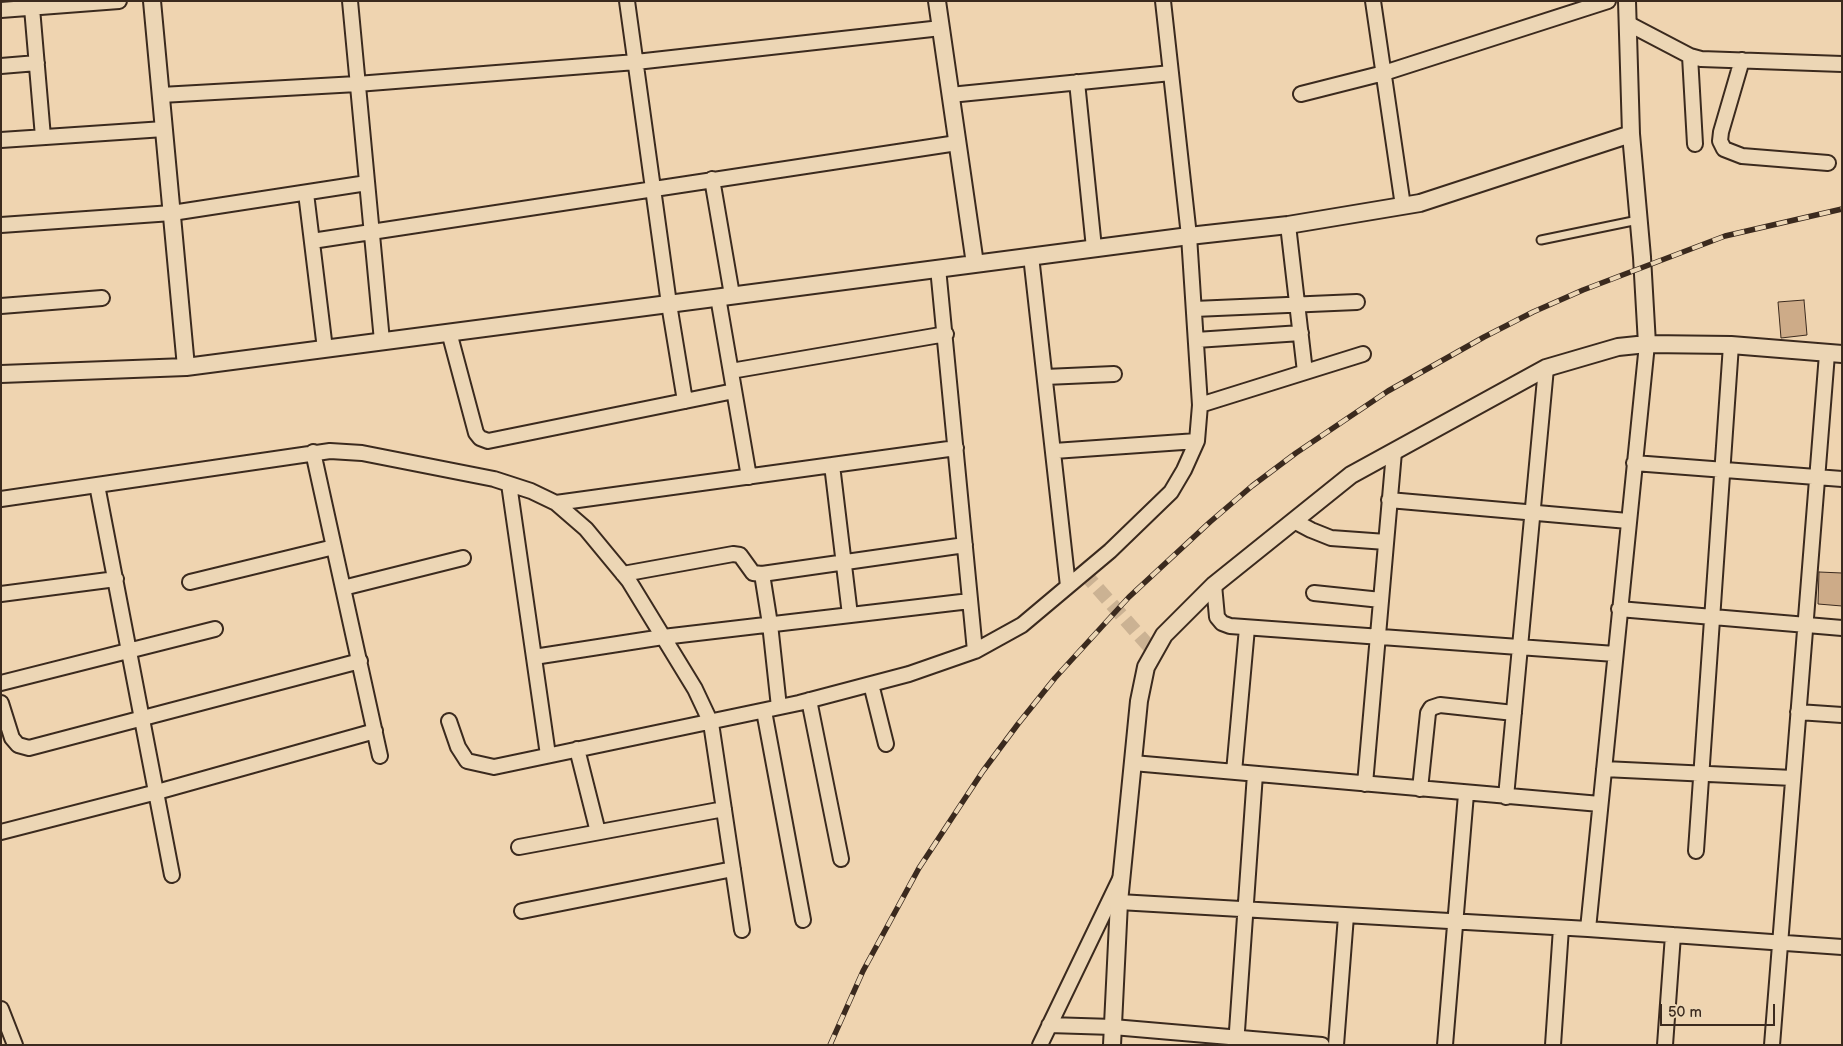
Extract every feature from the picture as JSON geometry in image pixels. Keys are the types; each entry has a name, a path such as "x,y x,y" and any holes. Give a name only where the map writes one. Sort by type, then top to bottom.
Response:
{"street":[{"path":"1,10 119,1"},
{"path":"152,1 186,367"},
{"path":"350,1 382,341"},
{"path":"627,1 669,304 685,401"},
{"path":"937,1 975,264"},
{"path":"449,721 458,747 468,761 476,765 494,767 780,708 909,674 975,651 1022,625 1110,551 1171,492 1184,470 1197,441 1200,405 1189,236 1163,1"},
{"path":"1373,1 1403,206"},
{"path":"1301,94 1384,72 1608,1"},
{"path":"32,8 44,137"},
{"path":"1626,10 1690,56 1842,64"},
{"path":"1588,929 1647,344 1632,134 1626,10"},
{"path":"161,95 357,84 636,62 941,28"},
{"path":"1690,56 1694,144"},
{"path":"1742,60 1721,132 1720,141 1724,149 1742,156 1828,163"},
{"path":"1,66 37,63"},
{"path":"950,95 1171,73"},
{"path":"1077,82 1094,248"},
{"path":"1,140 164,129"},
{"path":"1,374 186,367 1031,256 1288,225 1420,203 1632,134"},
{"path":"312,241 653,187 957,142"},
{"path":"712,179 731,371 749,477"},
{"path":"1,225 172,213 367,183"},
{"path":"306,192 325,349"},
{"path":"1288,225 1305,372"},
{"path":"1031,256 1068,586"},
{"path":"938,268 946,334 975,651"},
{"path":"1,306 102,298"},
{"path":"1194,309 1357,302"},
{"path":"449,332 476,433 480,438 488,441 734,391"},
{"path":"1196,340 1301,333"},
{"path":"731,371 946,334"},
{"path":"1112,1045 1122,874 1138,701 1146,668 1164,635 1214,585 1351,476 1546,368 1618,346 1647,344 1731,346 1834,354 1817,478 1772,1045"},
{"path":"1696,851 1731,346"},
{"path":"1200,405 1363,354"},
{"path":"1506,797 1546,368"},
{"path":"1045,377 1114,374"},
{"path":"1054,451 1197,441"},
{"path":"556,503 956,448"},
{"path":"1,499 330,451 362,453 509,484 556,503 586,529 623,574 695,689 711,722 742,930"},
{"path":"314,452 380,756"},
{"path":"1365,784 1394,452"},
{"path":"1634,463 1842,479"},
{"path":"832,465 850,615"},
{"path":"97,484 172,875"},
{"path":"509,484 548,755"},
{"path":"1389,500 1628,521"},
{"path":"1294,521 1331,538 1386,542"},
{"path":"623,574 733,554 740,556 754,573 762,574 843,560 965,545"},
{"path":"190,582 334,547"},
{"path":"343,588 462,558"},
{"path":"762,574 780,708"},
{"path":"1,594 116,579"},
{"path":"1214,585 1218,617 1222,623 1247,628 1615,654"},
{"path":"1314,594 1381,600"},
{"path":"534,657 663,637 970,601"},
{"path":"1620,609 1842,628"},
{"path":"1234,772 1247,628"},
{"path":"1,683 130,652 215,629"},
{"path":"1,703 12,738 18,745 29,748 360,661"},
{"path":"871,684 886,744"},
{"path":"809,700 841,859"},
{"path":"1420,789 1430,708 1440,705 1514,712"},
{"path":"764,711 803,920"},
{"path":"1798,712 1842,715"},
{"path":"1,832 157,792 375,730"},
{"path":"577,749 598,832"},
{"path":"1133,763 1466,794 1600,804"},
{"path":"1604,769 1793,778"},
{"path":"1236,1041 1254,774"},
{"path":"1445,1045 1466,794"},
{"path":"519,847 724,809"},
{"path":"522,911 733,869"},
{"path":"1040,1045 1122,874"},
{"path":"1120,902 1588,929 1842,948"},
{"path":"1336,1045 1346,916"},
{"path":"1553,1045 1561,928"},
{"path":"1665,1045 1673,935"},
{"path":"1,1009 15,1045"},
{"path":"1049,1026 1113,1027 1236,1041 1322,1045"}],"lane":[{"path":"1541,240 1639,219"}],"building":[{"path":"1804,300 1807,335 1781,338 1778,302"},
{"path":"1819,572 1842,573 1842,606 1818,604"}],"tunnel":[{"path":"1084,573 1154,652"}],"railway":[{"path":"830,1045 863,971 919,868 983,771 1018,724 1055,678 1129,597 1252,486 1296,453 1388,391 1533,312 1583,290 1725,236 1842,209"}]}
